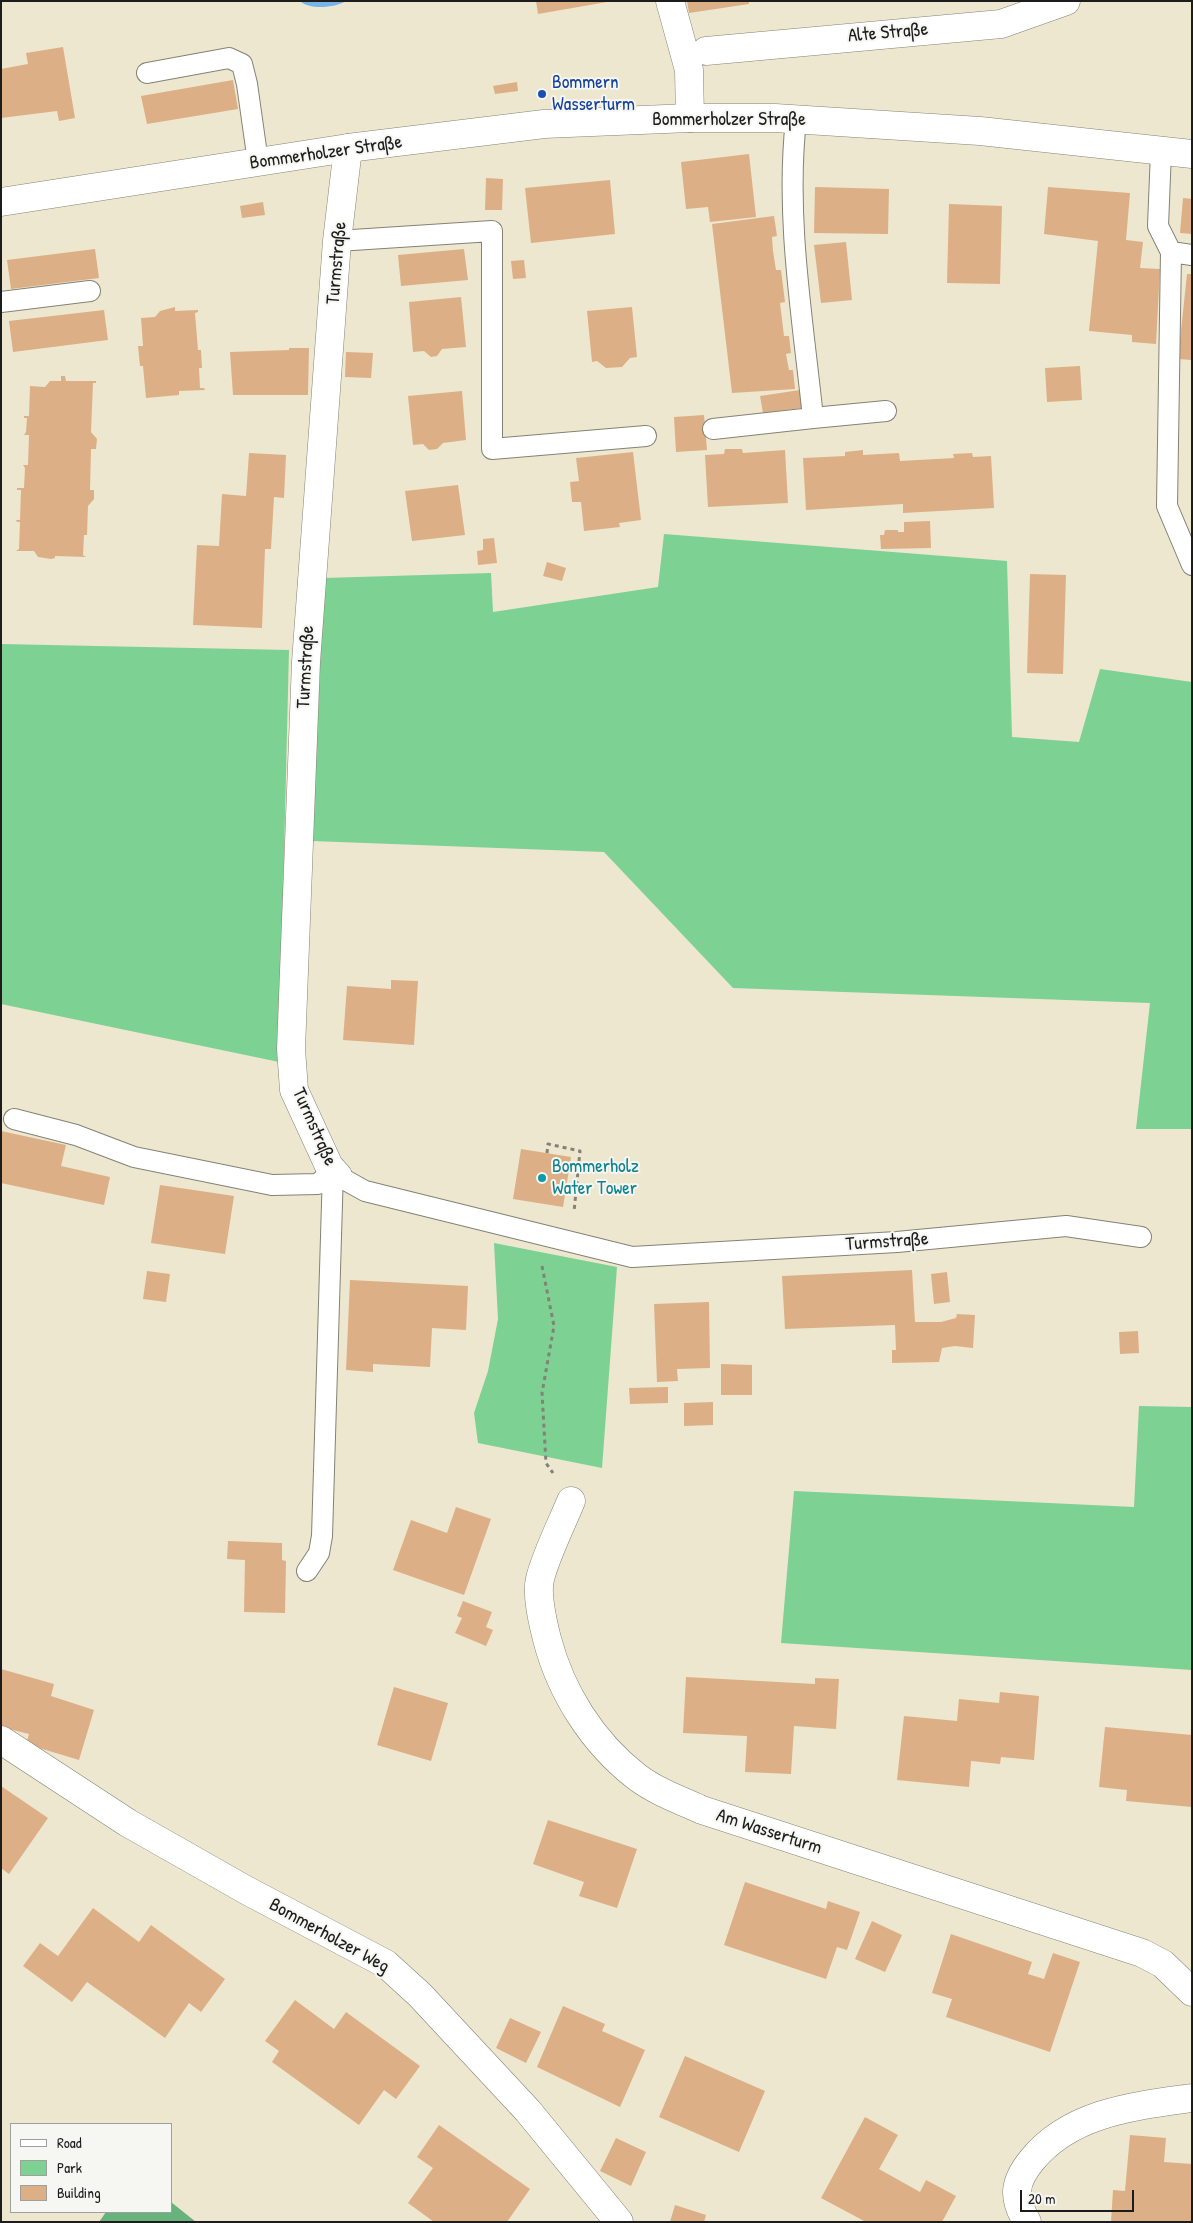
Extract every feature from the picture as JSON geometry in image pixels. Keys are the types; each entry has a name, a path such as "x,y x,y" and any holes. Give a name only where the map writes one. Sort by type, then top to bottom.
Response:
{"street":[{"path":"670,1 688,70 690,118"},
{"name":"Alte Straße","path":"706,51 1001,24 1066,1"},
{"name":"Bommerholzer Straße","path":"1,202 348,148 544,124 690,118 796,120 980,131 1192,154"},
{"name":"Turmstraße","path":"336,1173 329,1166 294,1090 291,1049 306,662 337,241 348,148"},
{"name":"Am Wasserturm","path":"571,1501 540,1580 542,1619 552,1658 568,1694 586,1724 612,1755 638,1778 667,1795 702,1810 1142,1953 1163,1964 1192,1992"},
{"name":"Bommerholzer Weg","path":"1,1740 128,1823 246,1890 386,1964 420,1995 528,2111 619,2222"},
{"path":"1027,2222 1019,2209 1016,2192 1022,2173 1051,2141 1072,2127 1108,2112 1192,2098"}],"lane":[{"path":"147,73 229,58 242,64 247,84 258,162"},
{"path":"796,120 794,144 794,236 813,418"},
{"path":"1161,151 1158,226 1171,252 1167,506 1192,565"},
{"path":"337,241 492,231 492,449 646,436"},
{"path":"1171,252 1192,255"},
{"path":"1,302 90,291"},
{"path":"713,429 886,411"},
{"path":"14,1119 76,1135 134,1157 272,1185 318,1184 336,1173"},
{"path":"307,1571 319,1553 322,1536 336,1173"},
{"name":"Turmstraße","path":"336,1173 365,1191 632,1257 898,1242 1066,1226 1141,1237"}],"path":[{"path":"547,1153 548,1144 580,1151 571,1242"},
{"path":"536,1234 554,1326 542,1393 546,1463 571,1501"}],"green space":[{"path":"664,534 1007,561 1012,737 1079,742 1100,669 1192,682 1192,1129 1136,1129 1150,1003 733,988 604,852 312,841 324,578 491,573 493,612 658,587"},
{"path":"1,644 289,650 279,1062 1,1004"},
{"path":"494,1243 617,1267 602,1468 478,1443 474,1413 488,1371 498,1319"},
{"path":"1139,1406 1192,1407 1192,1670 781,1643 794,1491 1134,1507"},
{"path":"172,2203 196,2222 99,2222 105,2213 172,2213"}],"water":[{"path":"300,1 346,1 335,5 316,7 309,6"}],"building":[{"path":"536,1 607,1 607,2 538,14"},
{"path":"687,1 749,1 749,4 689,13"},
{"path":"63,47 75,118 59,121 57,111 1,118 1,69 28,64 26,53"},
{"path":"233,80 238,109 147,124 141,96"},
{"path":"517,82 518,91 495,94 493,86"},
{"path":"749,154 756,217 710,222 708,207 686,209 681,162"},
{"path":"486,178 503,179 502,210 485,210"},
{"path":"610,180 615,234 531,243 525,188"},
{"path":"815,187 889,189 888,234 814,233"},
{"path":"1048,187 1130,193 1126,240 1143,242 1140,268 1160,269 1156,344 1132,342 1132,335 1089,331 1098,241 1044,234"},
{"path":"1183,198 1192,199 1192,234 1180,233"},
{"path":"263,202 265,215 242,218 240,206"},
{"path":"949,204 1002,206 1000,284 947,283"},
{"path":"774,216 777,236 772,237 773,251 776,270 781,270 785,302 780,303 784,336 789,336 791,353 786,354 789,370 793,370 795,389 732,393 712,224"},
{"path":"846,242 852,300 821,303 814,245"},
{"path":"95,249 99,278 11,289 7,260"},
{"path":"464,249 468,280 401,286 398,255"},
{"path":"524,260 526,278 513,279 511,261"},
{"path":"1187,274 1192,274 1192,360 1178,359"},
{"path":"461,297 466,347 442,349 437,356 431,357 424,351 413,352 409,302"},
{"path":"175,307 175,311 198,310 195,313 198,350 201,350 202,368 199,368 200,388 205,390 179,391 179,395 146,398 143,366 140,366 138,346 143,346 141,318 155,317 160,311"},
{"path":"632,307 637,357 630,358 622,367 606,368 597,361 592,362 587,311"},
{"path":"104,310 108,340 13,352 9,321"},
{"path":"289,348 309,348 308,395 233,395 230,352 289,350"},
{"path":"346,352 373,353 371,378 345,377"},
{"path":"1080,366 1082,400 1047,402 1045,368"},
{"path":"61,376 65,376 66,381 96,381 96,383 93,383 91,432 97,439 96,449 91,449 90,490 94,490 94,499 88,506 87,535 84,535 83,555 86,557 55,556 55,558 51,559 38,557 34,551 16,551 19,549 20,522 16,520 20,520 21,490 17,490 17,488 24,488 25,468 23,465 28,465 29,435 24,435 27,418 24,418 24,416 29,416 30,386 45,387 50,381 61,381"},
{"path":"800,390 802,408 763,413 760,396"},
{"path":"462,391 466,440 443,443 437,449 429,450 423,444 413,445 408,396"},
{"path":"704,415 707,450 676,452 674,417"},
{"path":"725,449 742,449 743,453 785,450 788,503 708,507 705,455 724,454"},
{"path":"863,450 863,455 899,453 900,461 954,458 953,454 972,453 973,457 991,456 994,508 903,513 903,504 806,510 803,458 845,456 845,452"},
{"path":"633,452 641,520 619,523 620,527 584,531 581,502 572,502 570,482 579,481 576,458"},
{"path":"249,453 286,455 284,498 274,497 271,549 265,549 262,628 193,625 197,545 219,546 222,494 246,496"},
{"path":"458,485 465,535 412,541 405,491"},
{"path":"930,521 931,548 881,549 880,535 884,535 885,530 904,532 904,522"},
{"path":"494,538 497,563 478,565 477,551 483,550 483,539"},
{"path":"547,562 566,568 562,581 543,576"},
{"path":"1030,574 1066,575 1063,674 1027,673"},
{"path":"391,980 418,981 414,1045 343,1040 347,986 391,989"},
{"path":"1,1131 66,1145 61,1166 110,1177 104,1205 1,1183"},
{"name":"Bommerholz Water Tower","path":"521,1149 571,1157 563,1207 513,1199"},
{"path":"160,1185 234,1196 225,1254 151,1243"},
{"path":"912,1270 915,1322 941,1322 956,1318 957,1314 975,1315 973,1348 955,1346 942,1348 939,1362 892,1363 892,1350 896,1350 895,1325 785,1329 782,1276"},
{"path":"147,1271 170,1274 166,1302 143,1299"},
{"path":"947,1272 950,1302 934,1304 931,1274"},
{"path":"350,1280 468,1286 466,1330 432,1328 430,1367 373,1364 373,1372 346,1370"},
{"path":"709,1302 710,1368 677,1369 678,1381 657,1382 654,1304"},
{"path":"1138,1331 1139,1353 1120,1354 1119,1332"},
{"path":"721,1364 752,1365 752,1395 721,1395"},
{"path":"668,1387 668,1403 630,1404 629,1388"},
{"path":"713,1402 713,1425 684,1426 684,1403"},
{"path":"456,1507 491,1519 464,1595 393,1570 411,1520 447,1533"},
{"path":"228,1541 282,1543 282,1560 286,1561 285,1613 244,1612 245,1560 227,1559"},
{"path":"463,1601 492,1612 486,1627 493,1630 486,1646 455,1633 462,1618 457,1616"},
{"path":"1,1669 54,1684 51,1696 94,1710 79,1760 26,1744 29,1734 1,1727"},
{"path":"686,1677 815,1684 815,1678 839,1679 836,1729 794,1726 791,1774 745,1772 747,1736 683,1733"},
{"path":"394,1687 448,1703 431,1761 377,1745"},
{"path":"1000,1692 1039,1696 1034,1760 1001,1757 1000,1764 971,1761 969,1787 897,1780 904,1716 957,1721 959,1699 999,1703"},
{"path":"1105,1727 1192,1735 1192,1807 1126,1801 1127,1790 1099,1787"},
{"path":"1,1786 48,1818 9,1874 1,1868"},
{"path":"548,1820 637,1849 617,1908 579,1896 584,1882 533,1864"},
{"path":"745,1882 826,1909 828,1901 860,1912 847,1950 837,1947 826,1979 724,1945"},
{"path":"93,1908 139,1942 151,1925 225,1979 201,2012 189,2003 165,2038 87,1982 72,2002 23,1966 40,1943 58,1956"},
{"path":"872,1921 902,1935 885,1972 855,1959"},
{"path":"951,1934 1032,1962 1028,1974 1044,1979 1053,1953 1080,1962 1050,2052 946,2017 952,1999 932,1993"},
{"path":"295,2000 334,2029 346,2012 420,2066 396,2099 384,2090 359,2125 272,2062 279,2051 265,2041"},
{"path":"563,2006 605,2024 602,2031 645,2050 620,2107 537,2067"},
{"path":"510,2018 541,2032 526,2063 496,2048"},
{"path":"685,2056 765,2091 739,2152 659,2117"},
{"path":"865,2117 898,2135 879,2169 920,2192 926,2180 956,2196 942,2222 866,2222 821,2198"},
{"path":"439,2125 530,2189 507,2222 434,2222 408,2203 433,2168 417,2157"},
{"path":"1130,2135 1166,2138 1164,2162 1192,2164 1192,2222 1111,2222 1113,2190 1125,2191"},
{"path":"616,2138 646,2152 631,2186 600,2171"},
{"path":"675,2205 706,2215 704,2222 670,2222"}],"place":[{"name":"Bommern Wasserturm","path":"542,94"},
{"name":"Bommerholz Water Tower","path":"542,1178"}]}
